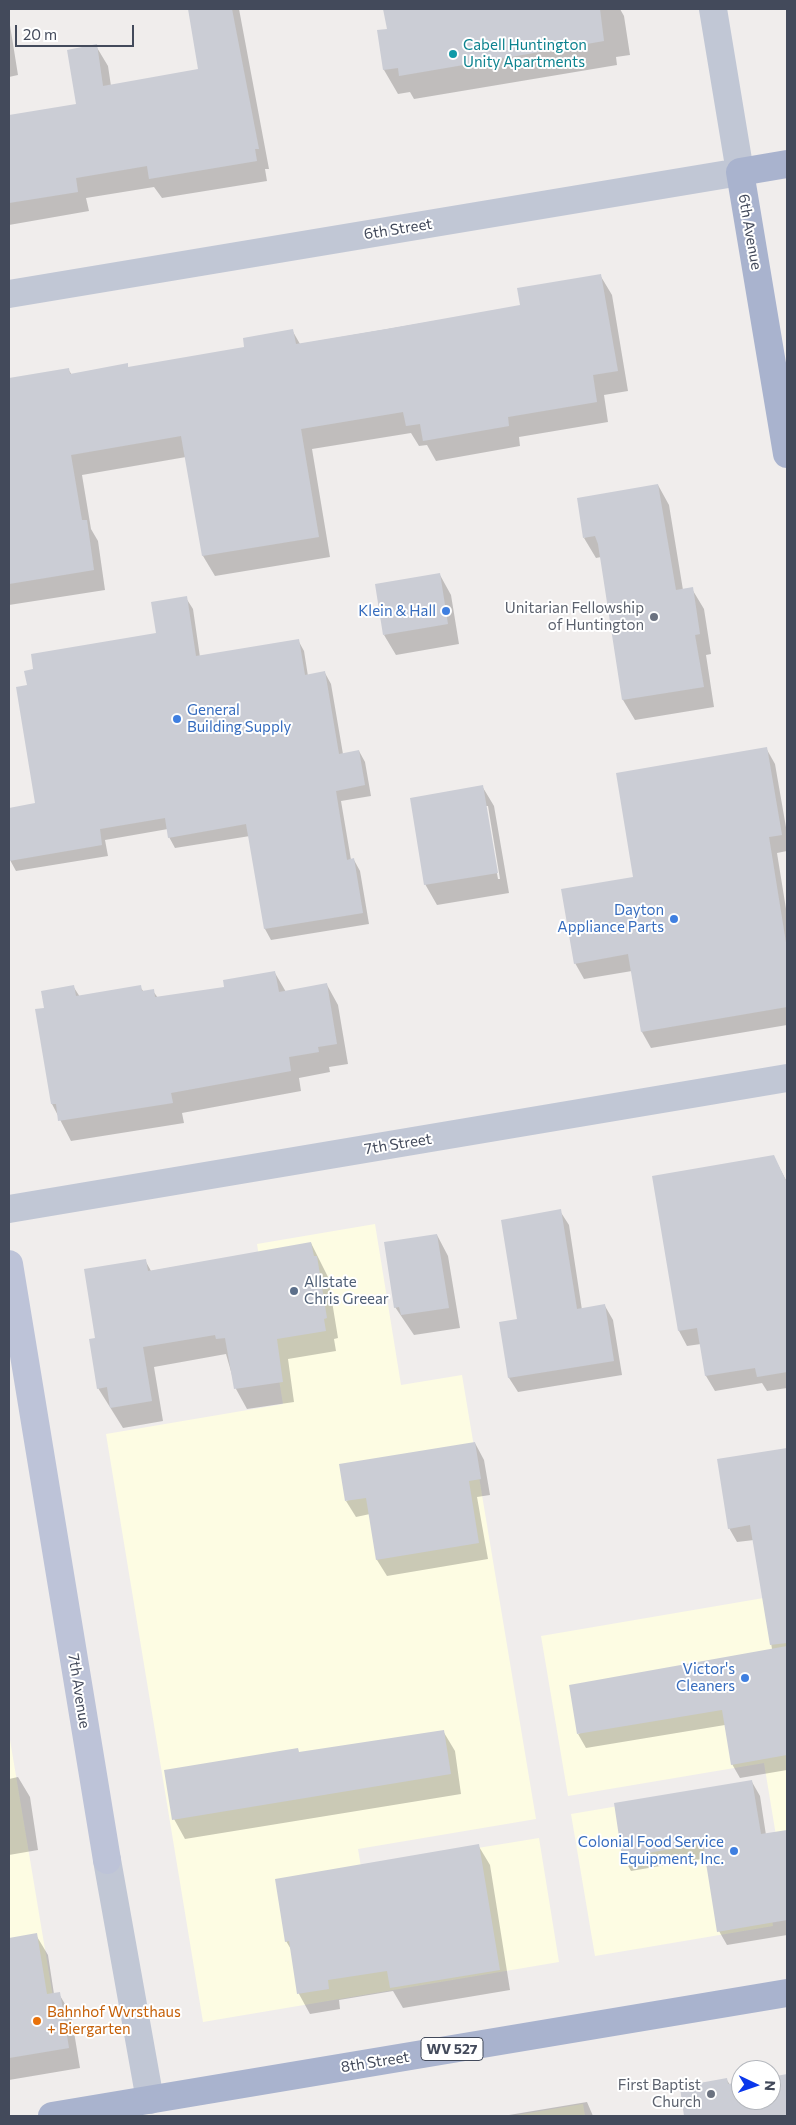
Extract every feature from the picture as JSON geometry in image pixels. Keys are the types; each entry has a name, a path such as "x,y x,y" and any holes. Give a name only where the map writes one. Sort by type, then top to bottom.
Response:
{"main road":[{"name":"6th Street","path":"740,172 787,164"},
{"name":"6th Avenue","path":"740,172 787,454"},
{"name":"8th Street","path":"52,2116 151,2108 787,1993"}],"street":[{"name":"6th Avenue","path":"713,9 740,172"},
{"name":"6th Street","path":"9,294 740,172"},
{"name":"7th Street","path":"9,1209 787,1078"},
{"name":"7th Avenue","path":"9,1264 107,1860 151,2108"}],"shaded area":[{"path":"375,1224 401,1385 462,1375 536,1819 358,1849 361,1867 539,1838 559,1962 203,2022 106,1434 283,1404 257,1244"},
{"path":"787,1594 787,1902 764,1763 568,1796 541,1636"},
{"path":"9,1734 61,2045 9,2054"},
{"path":"749,1784 773,1926 595,1956 571,1814"},
{"path":"583,2104 585,2116 511,2116"}],"building":[{"path":"188,9 232,9 259,149 255,149 257,161 149,179 147,166 76,178 78,192 9,203 9,115 76,104 67,50 97,44 103,86 198,69"},
{"name":"Cabell Huntington Unity Apartments","path":"383,9 600,9 604,41 399,76 398,68 383,70 377,30 387,29"},
{"path":"601,274 618,371 593,375 597,402 508,417 509,426 423,441 420,424 406,426 403,412 301,429 319,537 202,556 181,436 71,455 82,520 87,520 94,570 9,584 9,378 69,368 70,374 128,363 128,367 244,347 243,338 293,329 296,344 386,329 520,305 517,288"},
{"path":"658,484 676,590 693,587 700,634 695,635 704,687 622,700 598,544 595,536 583,538 577,498"},
{"path":"440,573 448,624 383,635 375,584"},
{"name":"General Building Supply","path":"187,596 196,656 299,639 305,675 325,671 339,754 359,750 365,785 336,791 347,860 354,858 363,913 264,929 246,824 168,838 165,818 100,829 102,845 9,861 9,808 35,803 16,687 27,685 24,671 33,669 31,654 156,633 151,602"},
{"name":"Dayton Appliance Parts","path":"767,747 782,835 769,837 787,949 787,1007 641,1032 628,954 574,964 561,889 633,877 616,773"},
{"path":"483,785 498,873 424,885 410,798"},
{"path":"275,971 279,992 327,983 337,1044 318,1047 319,1052 289,1057 291,1071 171,1093 173,1103 58,1121 56,1104 51,1104 35,1009 44,1008 41,991 74,985 76,996 141,985 142,991 154,989 155,997 224,987 223,980"},
{"path":"774,1155 787,1183 787,1372 757,1377 755,1368 705,1376 697,1328 678,1331 652,1176"},
{"path":"561,1209 577,1309 605,1304 614,1361 508,1378 499,1322 517,1319 501,1220"},
{"path":"437,1234 449,1308 401,1315 399,1307 394,1308 384,1242"},
{"path":"311,1242 314,1256 317,1256 327,1318 324,1319 326,1331 277,1339 283,1382 234,1389 225,1338 216,1339 215,1335 143,1347 152,1401 110,1408 107,1387 97,1389 89,1339 95,1338 84,1269 146,1259 148,1271"},
{"path":"475,1442 481,1479 469,1481 479,1543 376,1560 366,1498 345,1501 339,1464"},
{"path":"787,1448 787,1643 770,1645 750,1525 728,1529 717,1459"},
{"path":"787,1646 787,1755 731,1765 722,1710 577,1734 569,1685"},
{"path":"444,1730 451,1774 172,1820 164,1770 298,1748 299,1752"},
{"name":"Colonial Food Service Equipment, Inc.","path":"752,1780 761,1834 787,1830 787,1920 717,1932 703,1844 622,1857 614,1803"},
{"path":"479,1844 500,1970 390,1988 387,1971 328,1980 329,1989 297,1994 289,1941 285,1942 275,1879"},
{"name":"Bahnhof Wvrsthaus + Biergarten","path":"37,1933 47,1994 60,1992 69,2048 9,2058 9,1938"},
{"name":"First Baptist Church","path":"787,2074 787,2116 684,2116 680,2088 727,2078 728,2084 731,2084 731,2110 781,2110 781,2075"}],"place":[{"name":"Cabell Huntington Unity Apartments","path":"453,54"},
{"name":"Klein & Hall","path":"446,611"},
{"name":"Unitarian Fellowship of Huntington","path":"654,617"},
{"name":"General Building Supply","path":"177,719"},
{"name":"Dayton Appliance Parts","path":"674,919"},
{"name":"Allstate Chris Greear","path":"294,1291"},
{"name":"Victor's Cleaners","path":"745,1678"},
{"name":"Colonial Food Service Equipment, Inc.","path":"734,1851"},
{"name":"Bahnhof Wvrsthaus + Biergarten","path":"37,2021"},
{"name":"First Baptist Church","path":"711,2094"}]}
